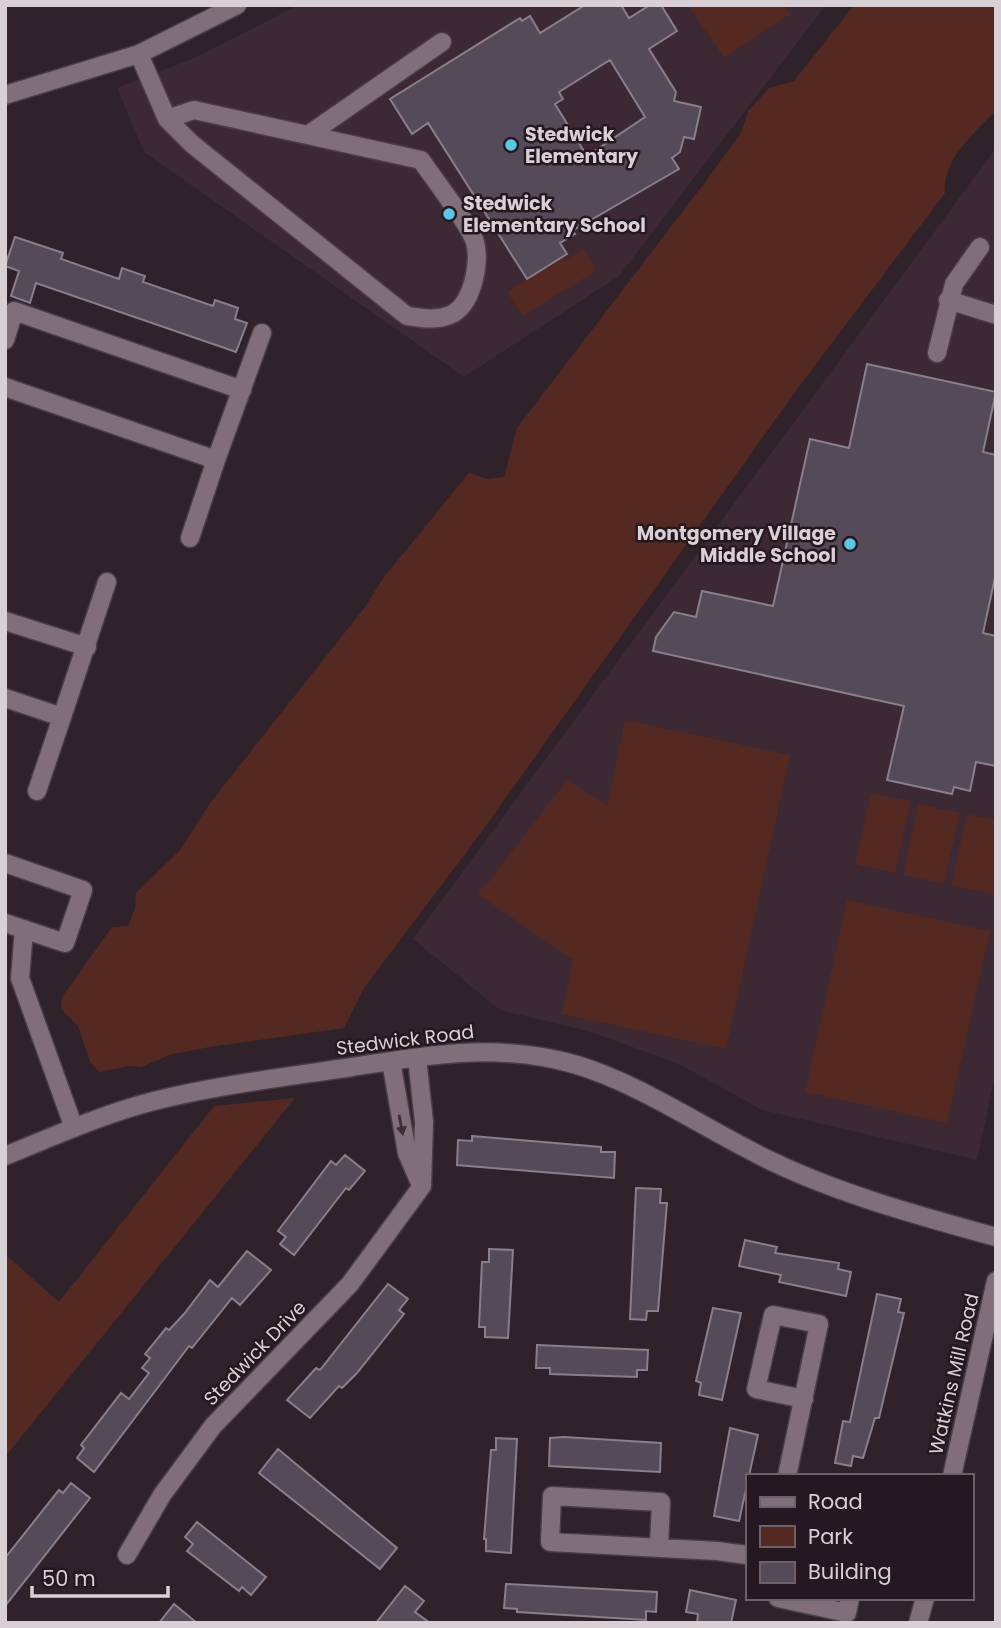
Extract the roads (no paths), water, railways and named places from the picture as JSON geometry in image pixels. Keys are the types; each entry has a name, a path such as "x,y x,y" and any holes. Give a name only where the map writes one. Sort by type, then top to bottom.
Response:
{"street":[{"path":"5,95 139,54 237,5"},
{"path":"308,135 442,42"},
{"path":"139,54 167,119 192,144 407,316 430,320 453,314 468,294 477,266 475,241 421,160 194,110 167,119"},
{"path":"937,353 948,300 957,278 980,247"},
{"path":"948,300 996,315"},
{"path":"5,340 15,311 242,390"},
{"path":"190,538 262,333"},
{"path":"5,387 216,460"},
{"path":"37,792 107,582"},
{"path":"5,621 87,647"},
{"path":"5,698 62,717"},
{"path":"5,863 83,890 65,943 5,923"},
{"path":"24,929 20,978 74,1128"},
{"name":"Stedwick Road","path":"5,1156 74,1128 155,1101 391,1061 487,1051 577,1065 638,1092 772,1161 853,1194 996,1237"},
{"path":"417,1058 424,1122 422,1186"},
{"path":"391,1061 407,1153 422,1186"},
{"name":"Stedwick Drive","path":"127,1555 162,1495 213,1426 342,1293 397,1223 422,1186"},
{"name":"Watkins Mill Road","path":"953,1474 996,1282"},
{"path":"787,1474 804,1399 819,1324 774,1315 756,1389 804,1399"},
{"path":"659,1547 661,1502 552,1496 550,1542 659,1547 746,1556"},
{"path":"787,1600 847,1613 850,1600"},
{"path":"918,1623 924,1600"}],"place":[{"name":"Stedwick Elementary","path":"511,145"},
{"name":"Stedwick Elementary School","path":"449,214"},
{"name":"Montgomery Village Middle School","path":"850,544"}]}
